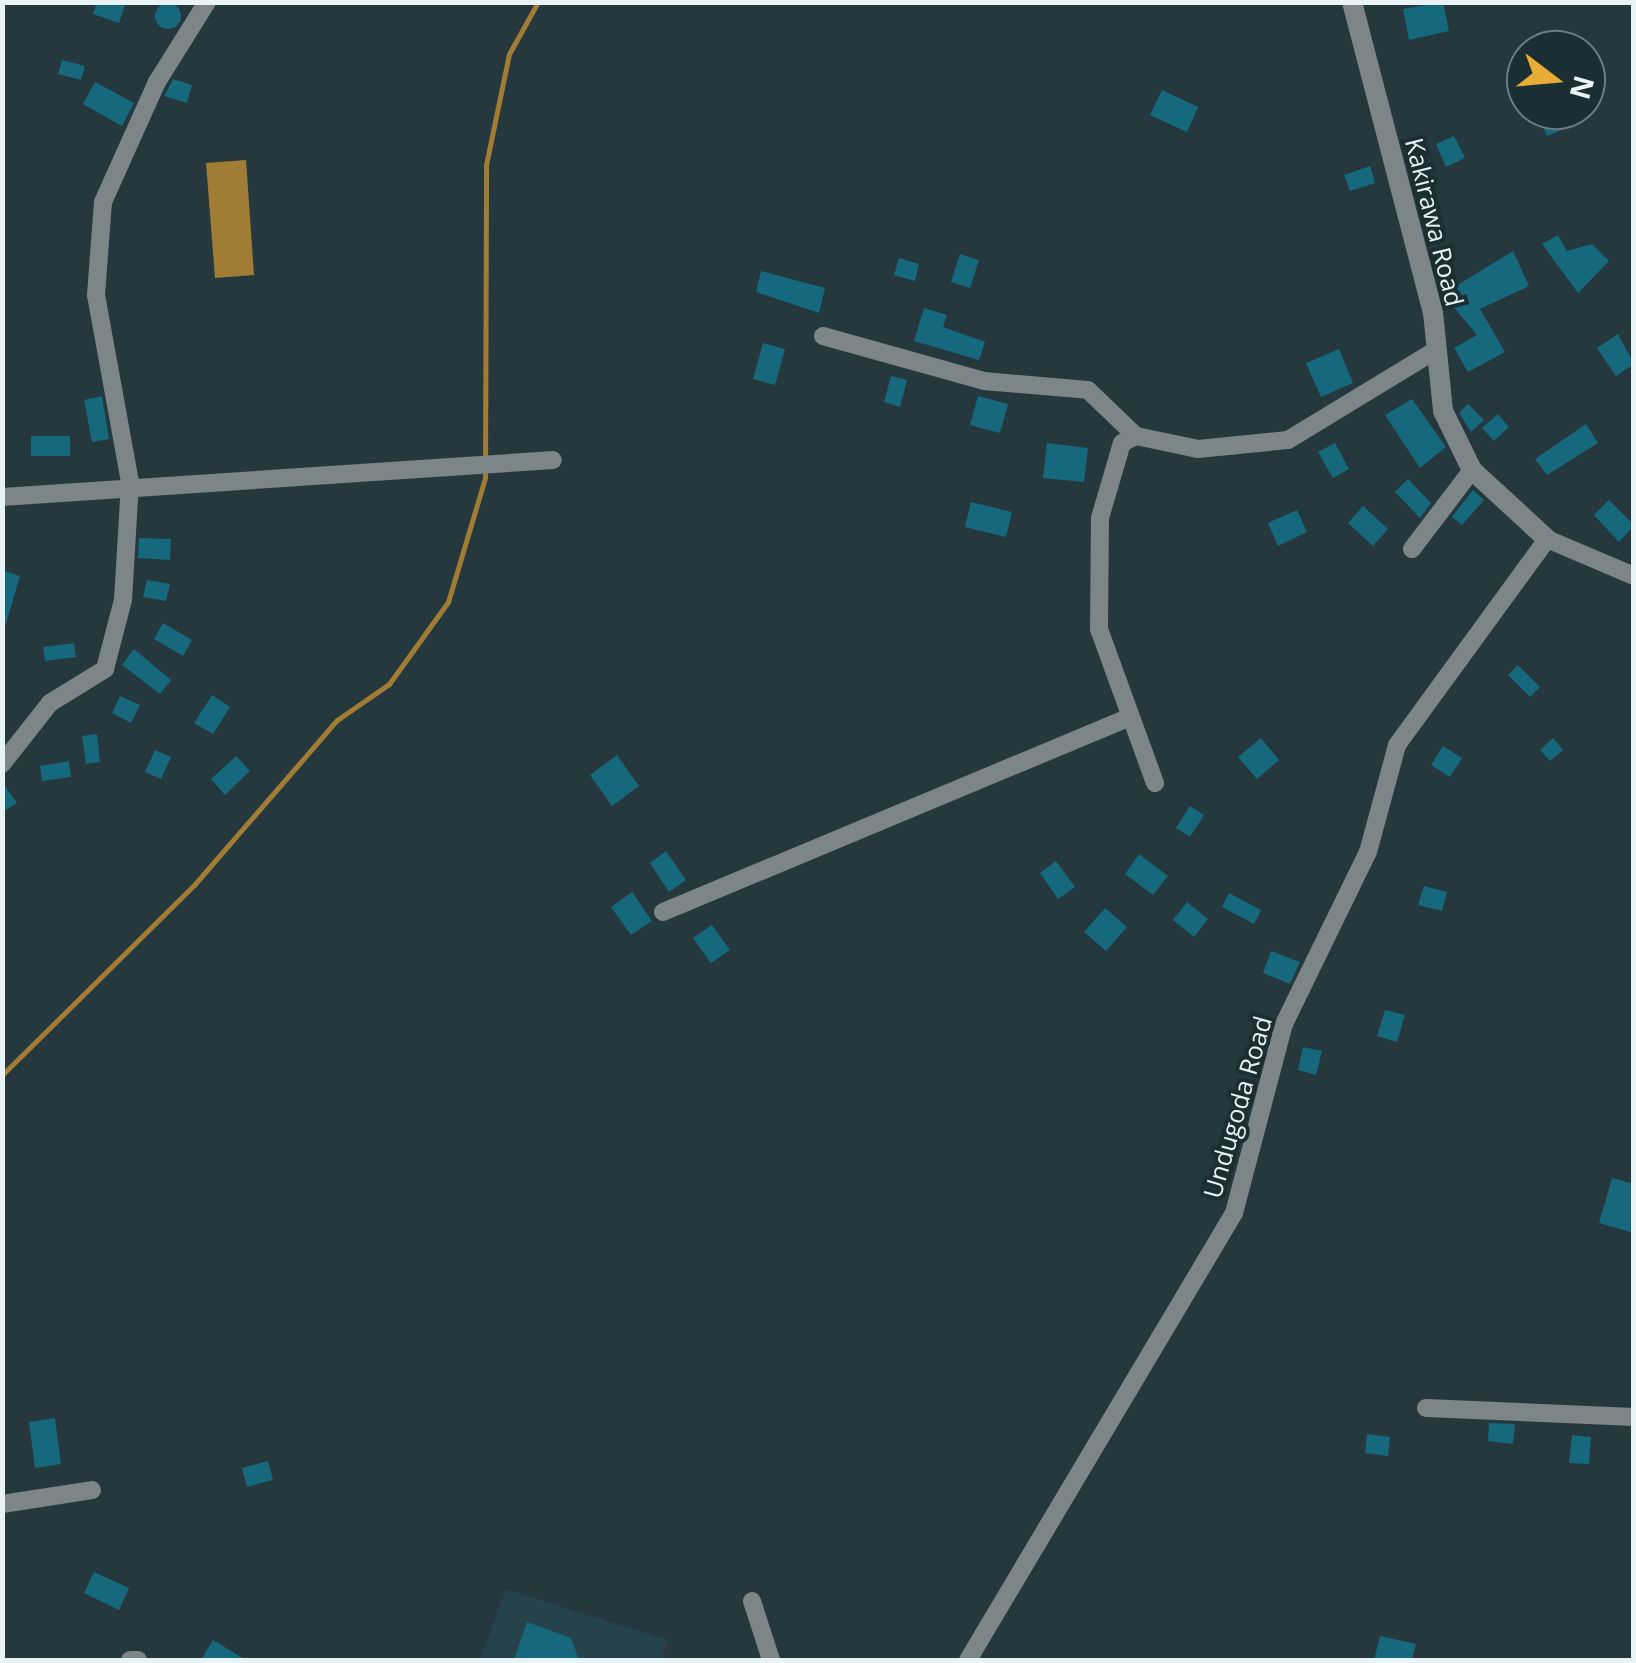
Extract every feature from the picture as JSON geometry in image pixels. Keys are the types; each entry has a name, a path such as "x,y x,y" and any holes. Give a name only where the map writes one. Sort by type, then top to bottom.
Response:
{"street":[{"path":"2,764 50,702 105,668 123,600 130,482 96,295 103,202 157,82 207,2"},
{"name":"Kakirawa Road","path":"1352,2 1436,350 1443,410 1472,470 1547,538"},
{"path":"823,336 984,381 1088,390 1136,436 1198,449 1288,440 1436,350"},
{"path":"1136,436 1122,443 1100,518 1100,629 1128,718 1155,783"},
{"path":"2,497 130,482 472,460 553,460"},
{"path":"1412,548 1472,470"},
{"path":"1547,538 1634,576"},
{"name":"Undugoda Road","path":"968,1660 1234,1212 1284,1024 1368,852 1398,745 1547,538"},
{"path":"663,912 1128,718"},
{"path":"1426,1408 1634,1417"},
{"path":"2,1504 92,1490"},
{"path":"752,1601 771,1660"},
{"path":"130,1660 138,1660"}],"shaded area":[{"path":"246,160 254,275 215,278 206,163"},
{"path":"506,1589 668,1640 661,1660 480,1660"}],"building":[{"path":"97,2 126,2 119,23 93,14"},
{"path":"1443,2 1449,31 1409,40 1403,9"},
{"path":"168,3 177,7 181,16 177,25 168,29 159,25 155,16 159,7"},
{"path":"62,60 85,66 81,80 58,74"},
{"path":"173,79 192,85 187,103 164,96"},
{"path":"95,82 134,103 122,126 83,104"},
{"path":"1162,90 1198,107 1187,132 1150,115"},
{"path":"1454,136 1465,158 1446,167 1436,144"},
{"path":"1370,166 1375,183 1350,191 1344,175"},
{"path":"1558,235 1567,251 1592,244 1609,261 1578,293 1542,244"},
{"path":"1513,251 1529,286 1480,309 1505,352 1468,372 1454,348 1477,335 1443,294"},
{"path":"960,254 979,260 970,288 951,282"},
{"path":"899,258 919,264 915,281 894,275"},
{"path":"761,271 825,288 819,313 756,292"},
{"path":"924,308 947,315 943,327 985,342 979,360 914,341"},
{"path":"1618,334 1634,364 1616,376 1597,348"},
{"path":"763,343 785,349 775,385 753,379"},
{"path":"1339,349 1353,383 1321,397 1306,363"},
{"path":"891,376 907,380 900,407 884,402"},
{"path":"102,396 109,439 92,442 84,400"},
{"path":"978,396 1008,404 1000,433 970,425"},
{"path":"1412,399 1446,447 1420,468 1385,415"},
{"path":"1468,404 1484,420 1471,432 1459,413"},
{"path":"1498,414 1509,427 1494,441 1482,428"},
{"path":"1586,424 1598,443 1547,475 1535,459"},
{"path":"31,436 70,436 70,456 31,456"},
{"path":"1047,443 1088,448 1084,482 1043,478"},
{"path":"1335,443 1349,469 1333,478 1318,452"},
{"path":"1408,479 1431,503 1420,518 1395,492"},
{"path":"1473,490 1484,500 1462,525 1452,517"},
{"path":"1609,500 1634,525 1619,542 1594,515"},
{"path":"971,502 1012,512 1006,537 965,527"},
{"path":"1363,506 1388,529 1373,546 1348,523"},
{"path":"1297,510 1307,532 1278,546 1268,523"},
{"path":"139,538 171,539 170,560 138,558"},
{"path":"2,570 20,576 6,624 2,624"},
{"path":"147,580 170,584 166,601 143,597"},
{"path":"163,623 192,640 183,656 154,639"},
{"path":"74,643 76,657 45,661 43,647"},
{"path":"134,649 171,680 160,694 122,665"},
{"path":"1518,665 1540,687 1530,697 1508,675"},
{"path":"212,695 230,707 213,734 194,723"},
{"path":"120,696 140,705 131,723 112,713"},
{"path":"97,734 100,762 86,764 82,736"},
{"path":"1261,738 1279,760 1257,779 1238,757"},
{"path":"1553,738 1563,750 1550,761 1540,750"},
{"path":"1443,746 1462,758 1450,777 1431,765"},
{"path":"155,750 171,757 161,779 145,772"},
{"path":"617,755 639,786 612,806 590,775"},
{"path":"236,756 250,771 225,795 211,779"},
{"path":"69,761 71,777 42,781 40,766"},
{"path":"2,782 17,803 2,812"},
{"path":"1190,806 1204,815 1190,837 1176,828"},
{"path":"666,851 686,880 669,892 650,863"},
{"path":"1139,854 1168,876 1153,895 1125,874"},
{"path":"1056,861 1075,887 1058,899 1040,873"},
{"path":"1424,886 1447,892 1442,911 1418,905"},
{"path":"632,892 652,921 631,935 611,907"},
{"path":"1229,893 1261,910 1254,924 1222,907"},
{"path":"1187,902 1208,919 1194,937 1173,920"},
{"path":"1105,908 1127,927 1106,951 1084,932"},
{"path":"712,925 730,950 711,963 693,938"},
{"path":"1271,951 1300,962 1290,984 1263,973"},
{"path":"1385,1010 1405,1015 1397,1042 1377,1036"},
{"path":"1303,1047 1322,1051 1316,1075 1298,1070"},
{"path":"1612,1178 1634,1184 1634,1233 1599,1223"},
{"path":"55,1418 61,1464 35,1468 29,1422"},
{"path":"1489,1423 1515,1424 1513,1444 1488,1441"},
{"path":"1367,1434 1390,1437 1388,1456 1365,1453"},
{"path":"1572,1435 1591,1437 1589,1464 1569,1463"},
{"path":"268,1461 273,1480 247,1487 242,1468"},
{"path":"94,1572 129,1588 119,1610 84,1593"},
{"path":"527,1622 571,1638 579,1660 514,1660"},
{"path":"1380,1636 1416,1644 1412,1660 1374,1660"},
{"path":"213,1640 246,1660 201,1660"}],"waterway":[{"path":"2,1075 194,885 337,720 389,684 448,602 485,478 486,165 509,54 538,2"}]}
